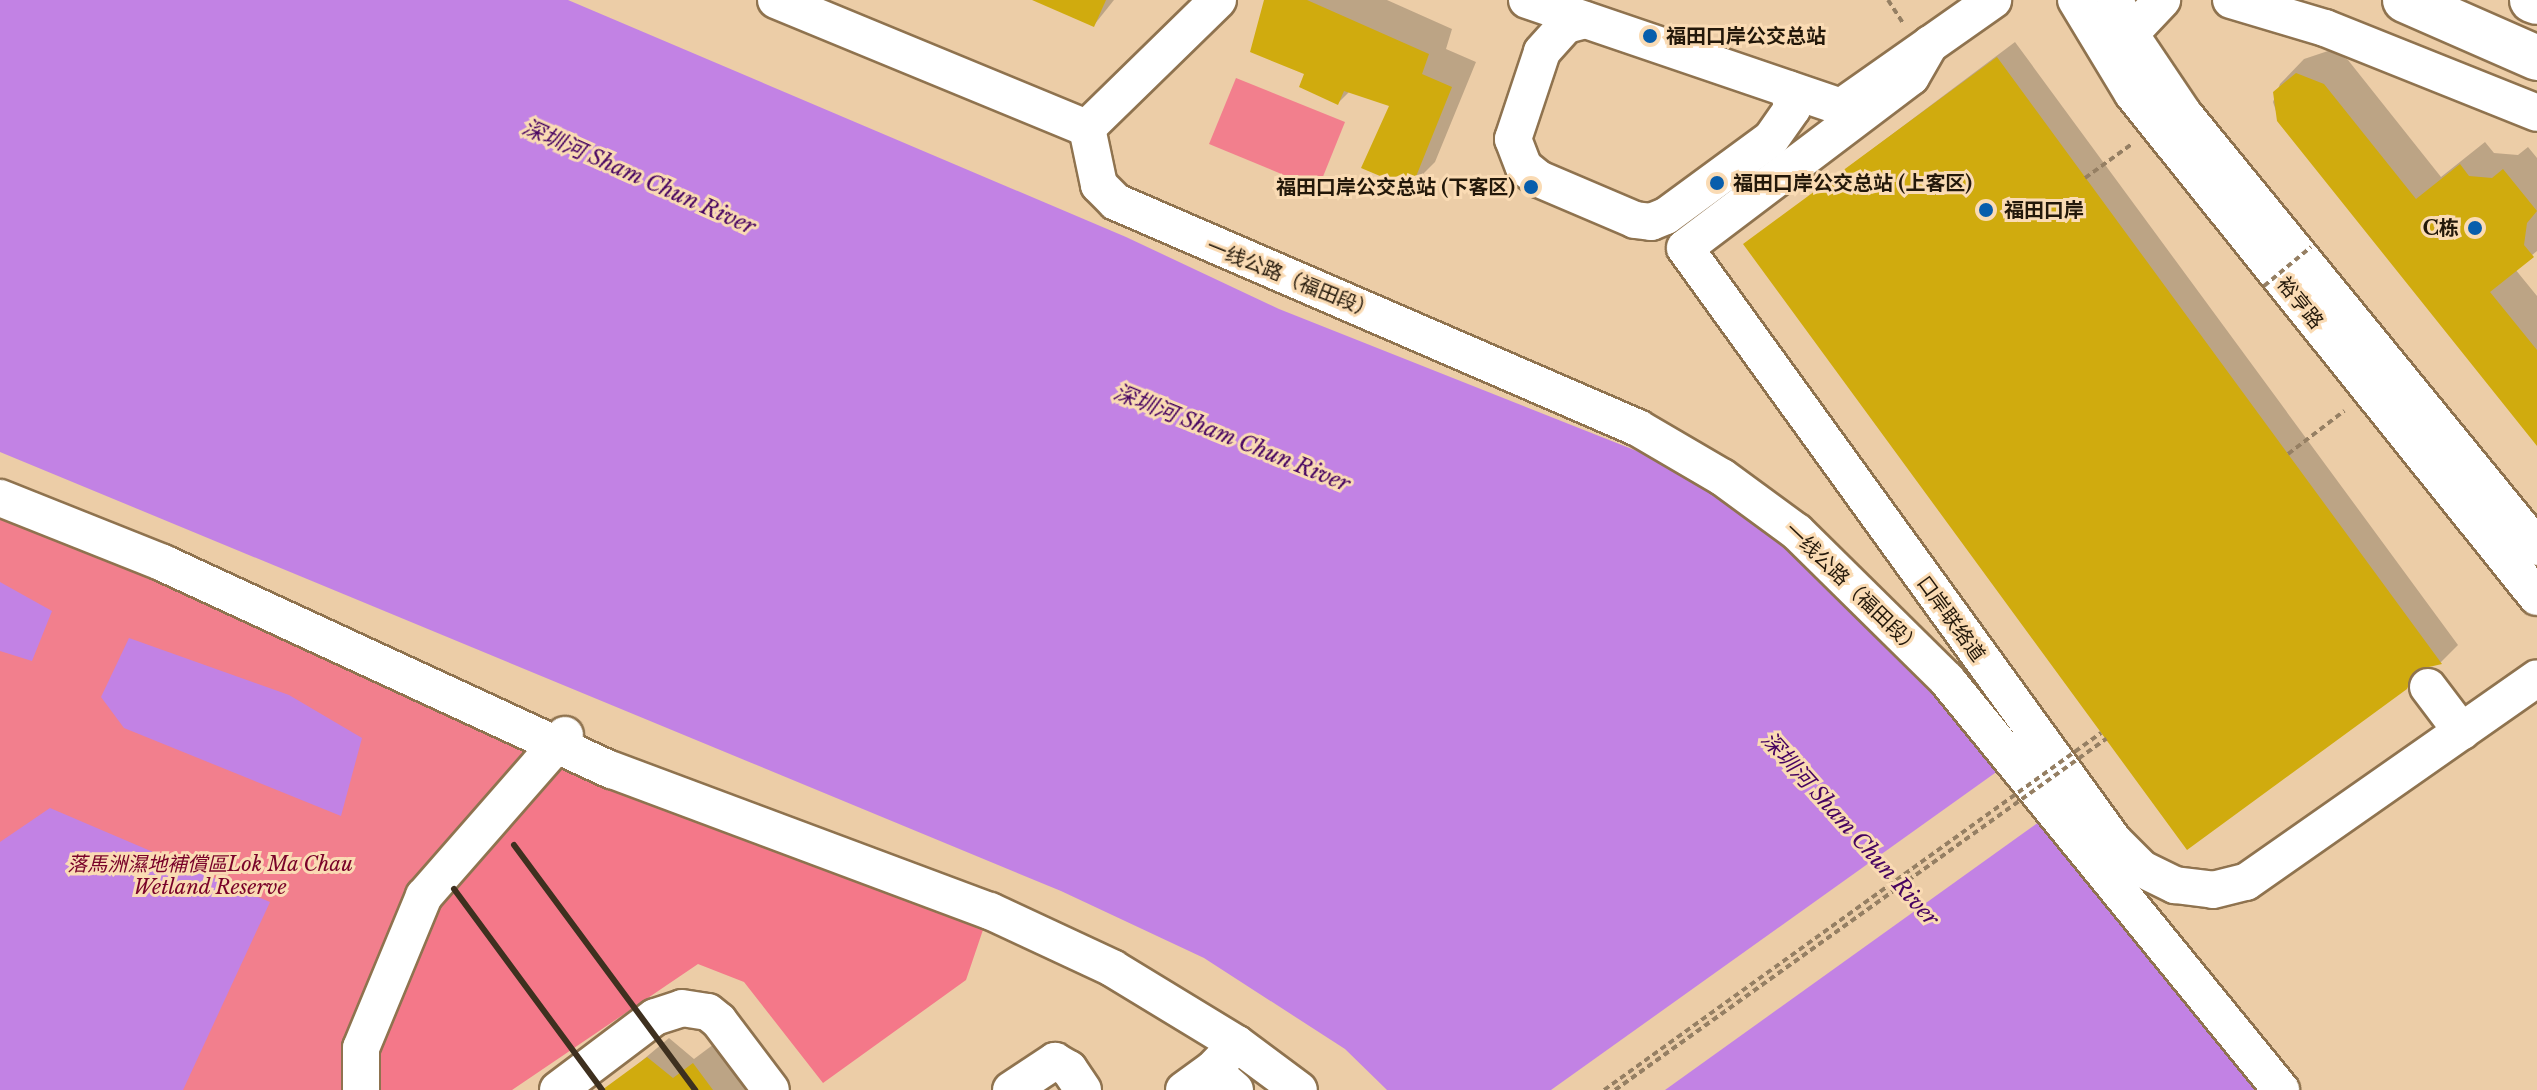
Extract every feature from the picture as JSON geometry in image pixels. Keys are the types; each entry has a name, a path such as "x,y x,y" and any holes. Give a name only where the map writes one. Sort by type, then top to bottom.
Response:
{"main road":[{"path":"2405,0 2537,58"}],"street":[{"path":"776,0 1096,119 1218,0"},
{"path":"1527,0 1841,107 1917,34 1993,0"},
{"name":"裕亨路","path":"2076,0 2133,94 2537,597"},
{"name":"裕亨路","path":"2115,0 2130,34 2183,113 2537,547"},
{"path":"2130,34 2162,0"},
{"path":"2231,0 2329,14 2537,113"},
{"path":"1585,20 1566,25 1542,52 1513,139 1524,167 1539,179 1635,220 1651,222 1666,216 1771,139 1792,109 1789,89"},
{"name":"口岸联络道","path":"1917,34 1911,77 1685,248 2099,824 2142,869 2175,885 2230,887 2264,873 2537,678"},
{"name":"一线公路（福田段）","path":"1096,119 1099,185 1116,202 1638,428 1722,477 1797,532 1947,680 2281,1090"},
{"path":"0,498 163,563 561,740 990,911 1112,968 1237,1044 1299,1090"},
{"path":"2428,687 2462,732"},
{"path":"361,1090 361,1048 424,896 561,740"},
{"path":"558,1090 655,1017 682,1008 708,1012 719,1021 771,1090"},
{"path":"1210,1083 1237,1044"},
{"path":"1011,1090 1055,1061 1069,1069 1083,1090"}],"path":[{"path":"1888,0 1917,34"},
{"path":"2085,178 2132,144"},
{"path":"2264,286 2311,247"},
{"path":"2288,454 2344,411"},
{"path":"1604,1090 2101,733"},
{"path":"1615,1090 2106,739"}],"green space":[{"path":"1236,78 1345,122 1318,189 1209,144"},
{"name":"落馬洲濕地補償區Lok Ma Chau Wetland Reserve","path":"0,504 565,735 372,1090 0,1090"}],"shaded area":[{"path":"550,750 986,921 966,980 823,1083 744,982 698,964 512,1090 372,1090 367,1063 428,886"}],"water":[{"name":"深圳河 Sham Chun River","path":"0,0 568,0 1126,237 1279,309 1657,459 1766,520 1892,638 2257,1090 1387,1090 1345,1049 1204,958 1061,891 0,452"},
{"path":"0,582 52,611 32,661 0,651"},
{"path":"129,638 289,695 362,738 341,816 124,728 101,697"},
{"path":"50,808 270,902 183,1090 0,1090 0,842"}],"pier":[{"path":"2002,768 2043,819 1665,1090 1551,1090"}],"building":[{"path":"1032,0 1106,0 1094,27"},
{"path":"1264,0 1307,0 1429,54 1422,74 1452,87 1411,189 1361,168 1389,106 1344,91 1338,105 1299,87 1304,74 1250,52"},
{"name":"福田口岸","path":"1997,57 2442,664 2416,670 2407,689 2187,850 1743,244"},
{"path":"2296,73 2324,84 2416,199 2460,164 2469,176 2492,178 2503,169 2537,211 2527,223 2524,245 2534,257 2490,292 2537,350 2537,446 2277,121 2273,92"},
{"path":"647,1057 673,1078 693,1063 713,1090 602,1090"}],"railway":[{"path":"514,845 695,1090"},
{"path":"454,889 602,1090"}],"place":[{"name":"福田口岸公交总站","path":"1650,36"},
{"name":"福田口岸公交总站 (上客区)","path":"1717,183"},
{"name":"福田口岸公交总站 (下客区)","path":"1531,187"},
{"name":"福田口岸","path":"1986,210"},
{"name":"C栋","path":"2475,228"}]}
